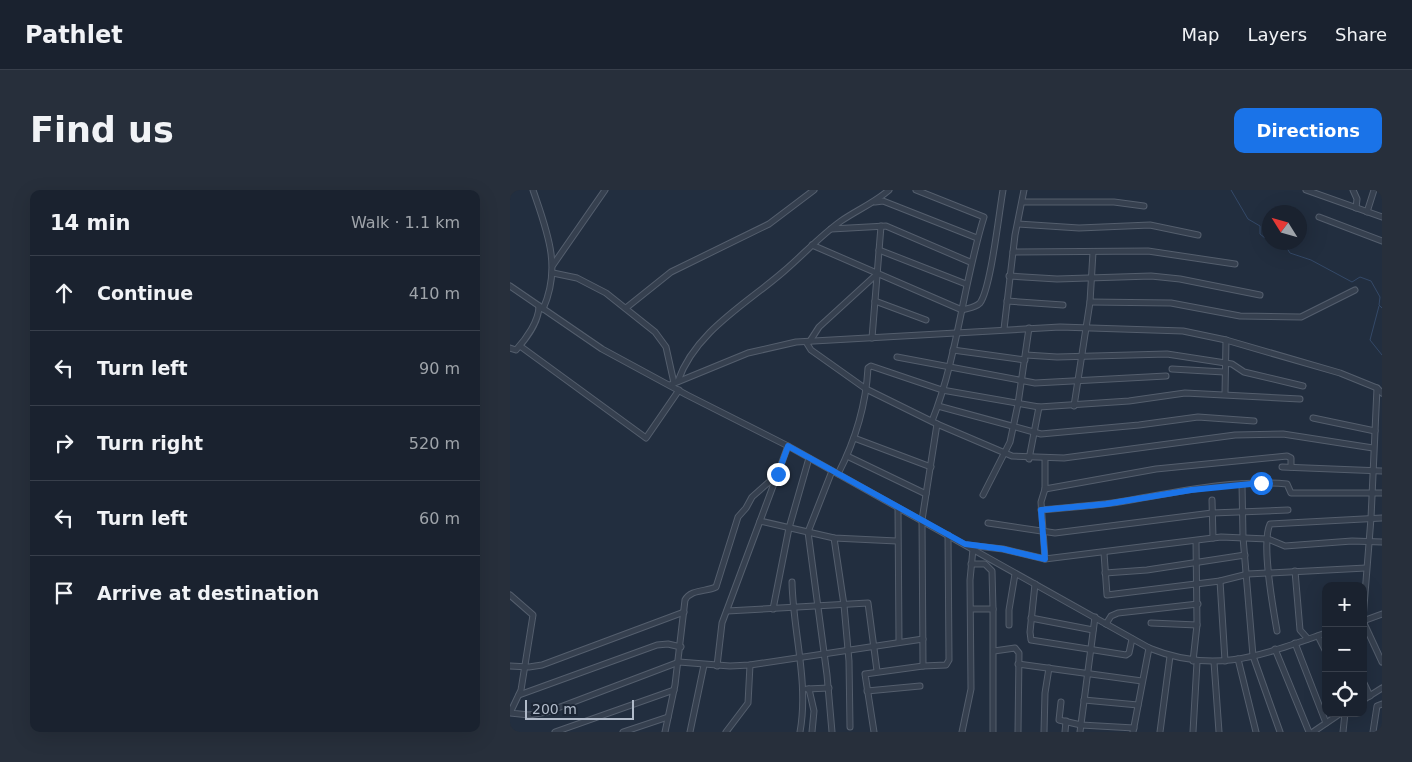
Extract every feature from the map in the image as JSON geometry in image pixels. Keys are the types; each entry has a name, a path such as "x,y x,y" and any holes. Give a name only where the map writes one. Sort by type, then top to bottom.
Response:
{"street":[{"path":"510,348 516,350 520,346 538,318 541,307 551,290 553,265 551,248 533,190"},
{"path":"553,265 604,190"},
{"path":"626,308 671,272 769,224 814,190"},
{"path":"674,383 708,335 830,229 874,202 889,190"},
{"path":"916,190 983,215 970,262 957,333 938,406 931,467 922,520 923,666"},
{"path":"933,190 933,197"},
{"path":"812,245 962,310 975,307 981,301 996,242 1003,190"},
{"path":"1004,329 1009,276 1024,190"},
{"path":"1306,190 1382,217"},
{"path":"1353,190 1357,199 1356,208"},
{"path":"1367,212 1374,190"},
{"path":"874,202 883,201 977,238"},
{"path":"1022,202 1114,202 1144,206"},
{"path":"1319,218 1382,241"},
{"path":"1018,224 1062,228 1150,225 1198,235"},
{"path":"830,229 881,226 970,262"},
{"path":"872,338 881,226"},
{"path":"879,250 966,284"},
{"path":"1013,252 1148,251 1235,264"},
{"path":"1074,406 1090,302 1093,252"},
{"path":"553,273 577,278 606,293 655,332 666,348 674,383 679,390 788,446 1149,648 1170,656 1195,662 1214,662 1253,656 1322,634"},
{"path":"808,342 819,327 877,274"},
{"path":"1009,276 1057,279 1151,276 1180,279 1260,295"},
{"path":"510,286 602,349 674,383 748,353 808,342 1004,329 1086,328 1183,331 1226,340 1340,373 1377,388 1382,393"},
{"path":"1090,302 1171,303 1240,316 1301,317 1355,290"},
{"path":"875,301 926,320"},
{"path":"1007,302 1063,305"},
{"path":"983,495 1004,453 1013,427 1026,358 1029,328"},
{"path":"1225,393 1224,363 1226,340"},
{"path":"808,342 812,350 866,389 935,423 1004,453 1029,459 1100,455 1235,435 1283,434 1373,448"},
{"path":"520,346 646,438 679,390"},
{"path":"953,350 1026,358 1166,354 1234,365 1244,372 1303,386"},
{"path":"897,357 1035,383 1166,376"},
{"path":"832,732 829,688 808,532 835,472 847,456 854,438 866,389 868,368 871,366 942,390 1038,408 1074,406 1186,392 1300,399"},
{"path":"1172,369 1224,372"},
{"path":"1365,582 1370,542 1377,388"},
{"path":"938,406 1034,433 1139,425 1198,417 1254,421"},
{"path":"1029,459 1038,408"},
{"path":"1313,418 1375,431"},
{"path":"854,438 931,467"},
{"path":"717,666 722,623 788,446"},
{"path":"847,456 926,494"},
{"path":"1045,489 1156,469 1279,457 1291,457 1291,467"},
{"path":"774,609 788,528 809,458"},
{"path":"1045,459 1045,489 1041,510 1045,559"},
{"path":"1282,467 1382,471"},
{"path":"665,732 679,662 687,596 716,587 738,517 752,497 778,474"},
{"path":"1041,510 1106,504 1242,484 1286,484 1289,485 1291,493 1382,493"},
{"path":"1242,484 1243,537 1248,574 1253,656 1280,732"},
{"path":"1212,500 1213,538"},
{"path":"898,508 899,642"},
{"path":"988,523 1055,533 1212,513 1288,510"},
{"path":"1276,631 1269,575 1269,527 1272,524 1382,518"},
{"path":"760,521 834,538 897,541"},
{"path":"874,732 864,674 877,671 946,665 949,660 948,535"},
{"path":"965,544 1003,549 1045,559 1213,538 1243,537 1268,539 1285,546 1352,541 1382,542"},
{"path":"834,538 844,605 848,649 850,727"},
{"path":"1193,732 1198,604 1196,540"},
{"path":"962,732 971,689 971,564 973,549"},
{"path":"1104,553 1107,595 1220,581 1248,574 1269,575 1295,571 1366,568"},
{"path":"1105,573 1245,555"},
{"path":"971,564 985,564 992,571 994,651 993,732"},
{"path":"1295,571 1300,630 1308,638"},
{"path":"1009,625 1009,610 1015,574"},
{"path":"1220,581 1225,661"},
{"path":"792,582 792,608 799,656 814,711 812,732"},
{"path":"1035,584 1031,618 1030,638 1032,640 1128,655 1132,639"},
{"path":"510,595 533,615 519,695 510,713 535,714 679,662 717,666 750,665 824,652 923,639"},
{"path":"727,611 870,604 876,646 877,671"},
{"path":"1106,624 1111,616 1118,613 1198,604"},
{"path":"971,610 993,609"},
{"path":"510,666 542,665 684,612"},
{"path":"1367,619 1382,614"},
{"path":"1080,732 1095,617"},
{"path":"1031,618 1093,630"},
{"path":"1151,623 1197,625"},
{"path":"1366,627 1382,662"},
{"path":"1318,636 1322,644"},
{"path":"1295,643 1326,723"},
{"path":"519,695 657,645 668,644 681,647"},
{"path":"994,651 1015,648 1019,654 1018,732"},
{"path":"1062,702 1059,720 1081,725 1134,730 1149,648"},
{"path":"1275,649 1314,731 1336,717"},
{"path":"1160,732 1170,656"},
{"path":"1238,659 1256,732"},
{"path":"1214,662 1219,732"},
{"path":"1018,664 1142,681"},
{"path":"690,732 704,665"},
{"path":"734,732 728,730 748,703 750,665"},
{"path":"1044,732 1045,693 1049,668"},
{"path":"867,691 920,686"},
{"path":"807,689 829,688"},
{"path":"1367,698 1382,688"},
{"path":"800,732 807,689"},
{"path":"555,732 674,690"},
{"path":"1367,690 1370,696"},
{"path":"1084,700 1138,704"},
{"path":"1373,732 1377,706 1379,703 1382,704"},
{"path":"623,732 668,717"},
{"path":"1343,717 1343,732"},
{"path":"1065,732 1066,722"}],"waterway":[{"path":"1231,190 1248,219 1260,226 1260,234 1262,236"},
{"path":"1288,250 1290,253 1311,260 1352,282 1360,277 1371,281 1380,297 1379,305 1382,308"},
{"path":"1379,306 1370,340 1382,355"}],"route":[{"path":"778,474 788,446 862,489 965,544 1003,549 1045,559 1041,510 1106,504 1191,490 1261,483"}]}
